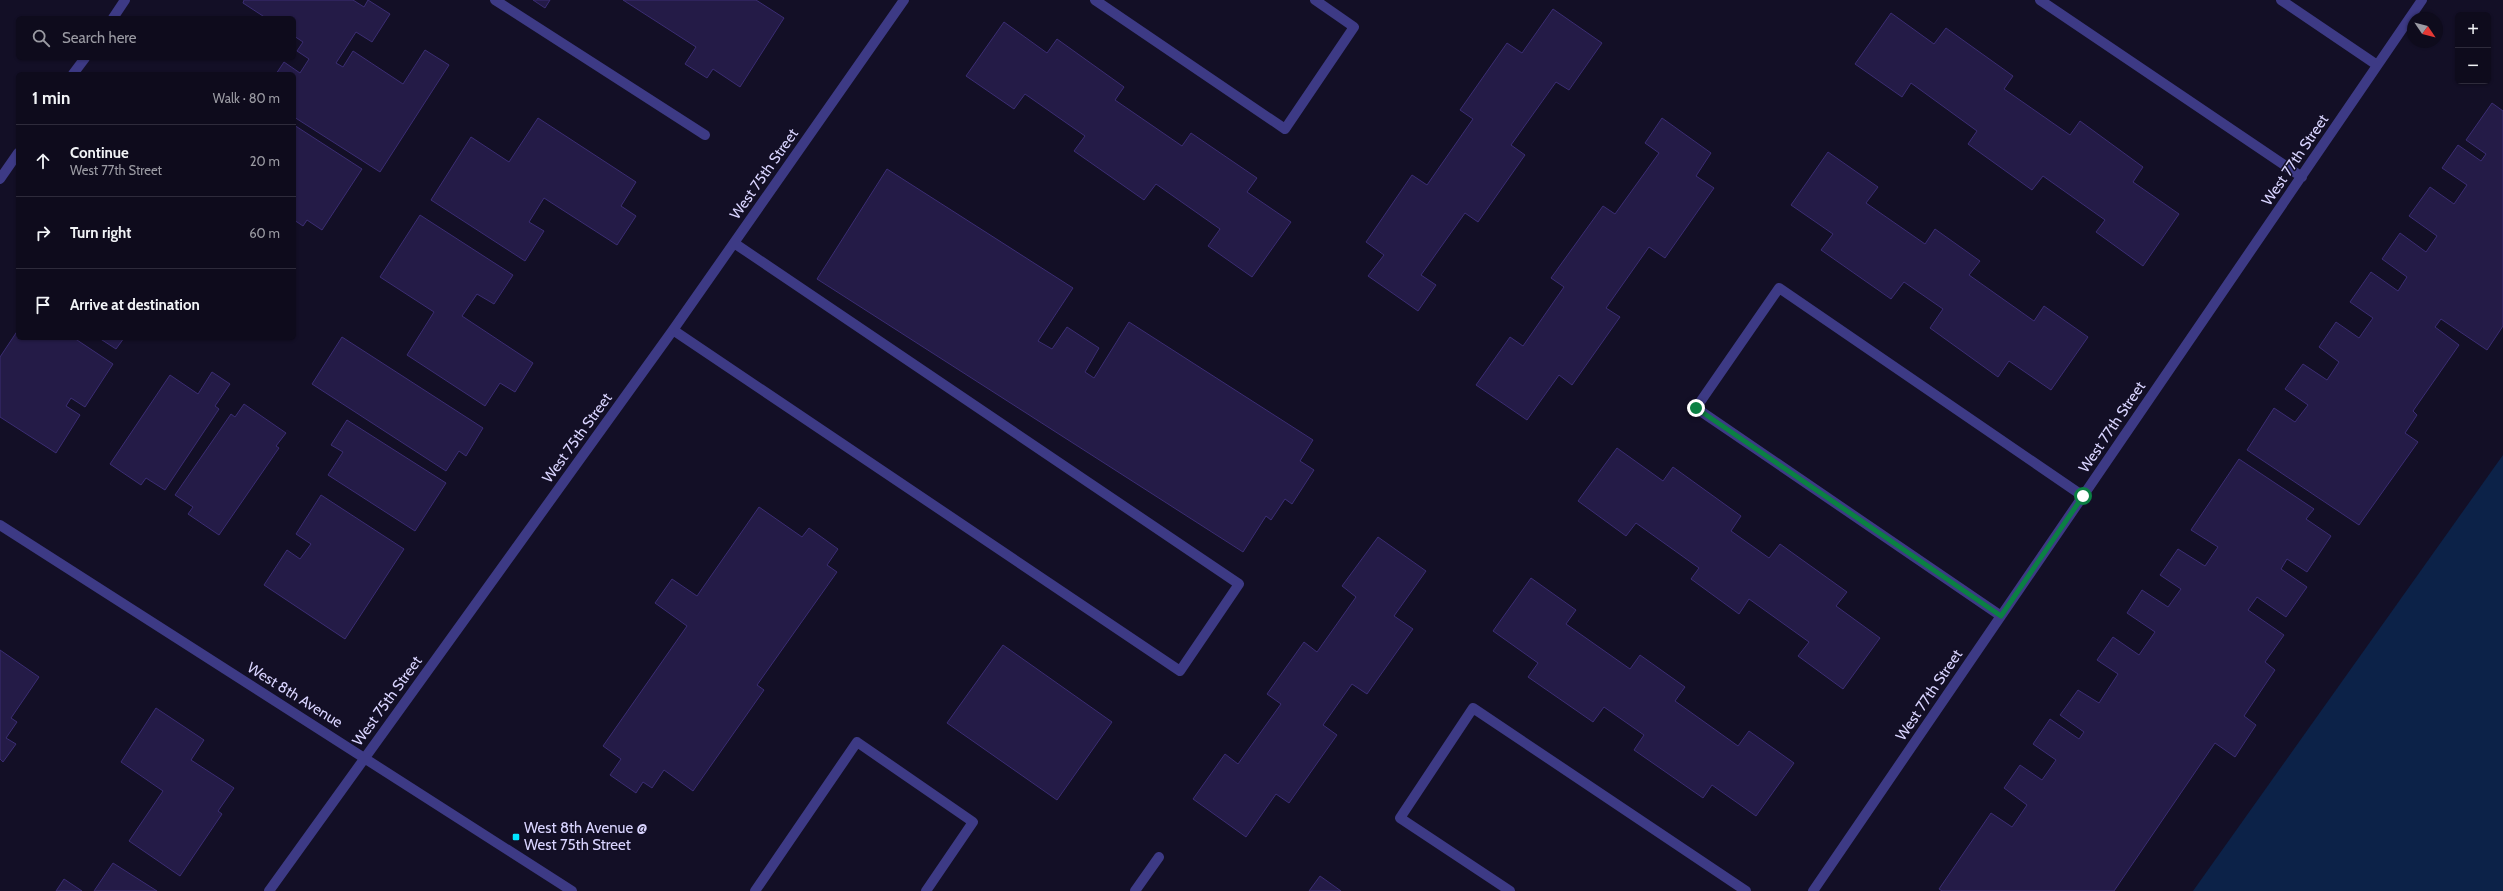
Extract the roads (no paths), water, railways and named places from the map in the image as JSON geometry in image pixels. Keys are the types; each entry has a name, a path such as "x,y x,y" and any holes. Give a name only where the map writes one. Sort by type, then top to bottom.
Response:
{"street":[{"path":"114,16 125,0"},
{"path":"495,0 704,135"},
{"name":"West 75th Street","path":"270,891 673,330 904,0"},
{"path":"1095,0 1285,129 1354,27 1314,0"},
{"path":"2040,0 2302,177"},
{"path":"2281,0 2378,65"},
{"name":"West 77th Street","path":"1813,891 2422,0"},
{"path":"75,72 84,60"},
{"path":"0,179 16,156"},
{"path":"673,330 1180,671 1239,584 734,243"},
{"path":"2001,616 1696,408 1779,288 2083,496"},
{"name":"West 8th Avenue","path":"0,525 365,757 572,891"},
{"path":"1510,891 1400,818 1473,708 1746,891"},
{"path":"755,891 857,742 973,822 926,891"},
{"path":"1135,891 1159,857"}],"water":[{"path":"2503,455 2503,891 2193,891"}],"place":[{"name":"West 8th Avenue @ West 75th Street","path":"516,837"}]}
